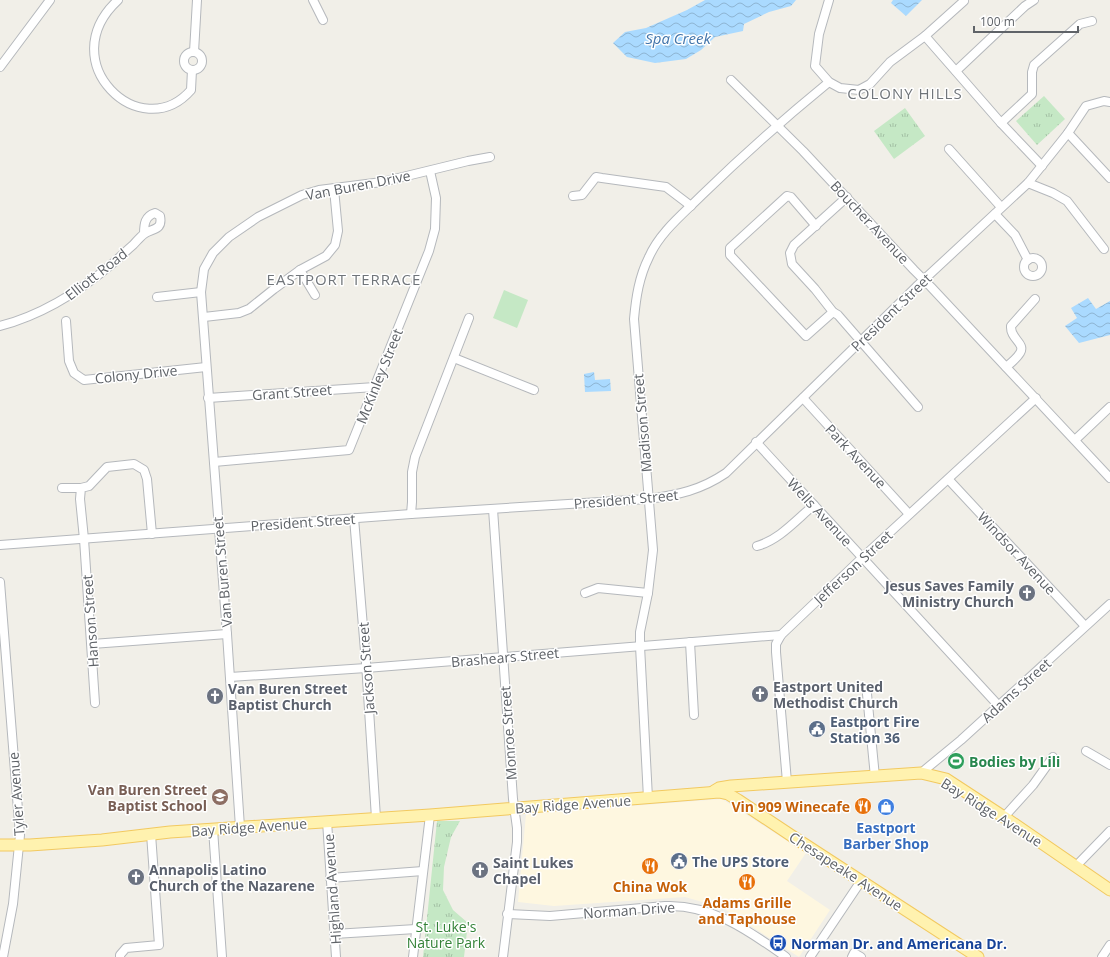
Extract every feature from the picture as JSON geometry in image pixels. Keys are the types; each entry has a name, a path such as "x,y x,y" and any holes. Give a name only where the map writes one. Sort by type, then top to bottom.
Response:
{"main road":[{"name":"Bay Ridge Avenue","path":"0,845 30,845 102,840 213,829 430,815 711,793 719,788 729,786 921,774 946,779 1110,890"},
{"path":"738,800 746,790 761,788 767,783"},
{"name":"Chesapeake Avenue","path":"711,793 719,792 728,794 738,800 978,957"}],"street":[{"path":"0,67 50,0"},
{"path":"118,0 103,16 97,27 93,45 98,70 102,79 113,92 131,104 142,108 165,107 180,101 191,90 192,70"},
{"path":"194,52 198,0"},
{"path":"313,0 323,20"},
{"path":"829,0 819,34 816,66 829,82 840,88 858,90 870,84 890,62 925,36 964,1"},
{"path":"956,71 1025,6 1034,0"},
{"path":"1001,123 1032,94 1032,72 1034,65 1080,24 1092,20"},
{"path":"925,36 1001,123 1020,141 1042,166"},
{"path":"194,52 200,55 202,60 198,69 192,70 186,68 184,65 184,58 187,54 194,52"},
{"name":"Boucher Avenue","path":"731,80 847,197 1110,478"},
{"name":"Madison Street","path":"648,798 640,646 643,614 648,593 653,550 634,319 639,281 649,257 669,229 736,162 777,125 829,82"},
{"name":"President Street","path":"0,546 354,518 648,499 684,494 712,482 726,473 860,341 1028,183 1068,133 1086,106 1092,103 1104,101 1110,102"},
{"path":"1068,133 1110,178"},
{"path":"949,149 1001,207"},
{"name":"Van Buren Drive","path":"204,318 201,292 204,269 213,253 229,237 258,217 302,195 319,190 382,182 490,157"},
{"name":"McKinley Street","path":"214,462 349,450 376,387 429,251 435,229 436,198 430,171"},
{"path":"573,196 582,195 596,177 666,187 691,206"},
{"path":"1028,183 1053,193 1066,201 1104,249"},
{"path":"204,318 239,313 249,309 300,270 326,256 335,246 338,231 334,189"},
{"path":"816,226 791,197 787,196 730,248 730,255 806,336 833,312"},
{"path":"847,197 791,249 790,259 792,264 815,289 833,312 838,315 918,407"},
{"path":"995,214 1015,235 1028,260"},
{"name":"Elliott Road","path":"0,326 26,317 75,292 112,264 144,234"},
{"path":"300,270 315,295"},
{"path":"157,297 201,292"},
{"path":"1006,367 1020,353 1021,350 1020,343 1012,336 1011,326 1035,299"},
{"name":"Van Buren Street","path":"204,318 208,398 227,634 240,827"},
{"path":"411,514 412,472 415,457 469,318"},
{"name":"Colony Drive","path":"66,321 69,361 74,373 84,380 206,367"},
{"path":"454,358 534,390"},
{"name":"Grant Street","path":"208,398 376,387"},
{"name":"Park Avenue","path":"803,398 909,514"},
{"name":"Jefferson Street","path":"780,635 1036,398"},
{"path":"1075,440 1110,407"},
{"name":"Wells Avenue","path":"756,442 998,705"},
{"path":"62,488 81,488 90,486 107,467 134,464 144,470 147,479 152,534"},
{"name":"Windsor Avenue","path":"949,480 1085,626"},
{"name":"Hanson Street","path":"81,488 80,499 92,644 95,703"},
{"path":"757,546 766,544 814,505"},
{"name":"Monroe Street","path":"493,509 514,808 517,828 517,842 507,914 503,957"},
{"name":"Jackson Street","path":"354,518 376,818"},
{"name":"Tyler Avenue","path":"0,582 20,835 13,904 3,957"},
{"path":"585,593 598,588 648,593"},
{"name":"Adams Street","path":"921,774 940,756 961,740 1110,604"},
{"path":"92,644 227,634"},
{"path":"780,635 776,644 776,652 787,782"},
{"name":"Brashears Street","path":"230,677 366,668 780,635"},
{"path":"690,642 694,716"},
{"path":"867,694 875,777"},
{"path":"1086,751 1110,765"},
{"path":"939,778 935,769 940,756"},
{"path":"1004,817 1033,785 1053,757"},
{"path":"413,957 430,815"},
{"name":"Highland Avenue","path":"327,821 336,957"},
{"path":"213,829 222,957"},
{"path":"1076,866 1110,831"},
{"path":"120,957 126,948 159,944 151,834"},
{"path":"330,878 423,871"},
{"path":"810,957 861,881"},
{"name":"Norman Drive","path":"507,914 550,916 665,906 684,907 718,915 756,936 786,957"},
{"path":"334,934 416,929"},
{"path":"1102,957 1110,945"},
{"path":"852,957 854,953 861,957"}],"shaded area":[{"path":"722,799 806,853 787,881 830,910 799,957 723,908 685,897 554,906 518,902 526,814"}],"green space":[{"path":"1044,96 1065,119 1037,145 1016,121"},
{"path":"905,108 925,136 894,159 874,131"},
{"path":"504,290 528,300 517,328 493,318"},
{"name":"St. Luke's Nature Park","path":"437,821 460,821 451,837 444,867 443,890 453,910 468,923 464,957 423,957"}],"water":[{"name":"Spa Creek","path":"705,0 796,0 791,6 769,12 744,24 743,31 715,37 701,50 686,59 655,63 627,57 613,43 625,32 646,28 687,10"},
{"path":"893,0 922,0 906,16 891,3"},
{"path":"1088,298 1096,309 1110,301 1110,335 1079,343 1065,326 1077,318 1071,308"},
{"path":"594,372 595,380 610,379 611,391 585,392 584,374"}],"place":[{"name":"Jesus Saves Family Ministry Church","path":"1027,593"},
{"name":"Eastport United Methodist Church","path":"760,694"},
{"name":"Van Buren Street Baptist Church","path":"215,696"},
{"name":"Eastport Fire Station 36","path":"817,729"},
{"name":"Bodies by Lili","path":"956,761"},
{"name":"Van Buren Street Baptist School","path":"220,797"},
{"name":"Vin 909 Winecafe","path":"863,806"},
{"name":"Eastport Barber Shop","path":"886,807"},
{"name":"The UPS Store","path":"679,861"},
{"name":"China Wok","path":"650,866"},
{"name":"Saint Lukes Chapel","path":"480,870"},
{"name":"Annapolis Latino Church of the Nazarene","path":"136,877"},
{"name":"Adams Grille and Taphouse","path":"747,882"},
{"name":"Norman Dr. and Americana Dr.","path":"778,943"}],"district":[{"name":"COLONY HILLS","path":"905,93"},
{"name":"EASTPORT TERRACE","path":"344,279"}]}
